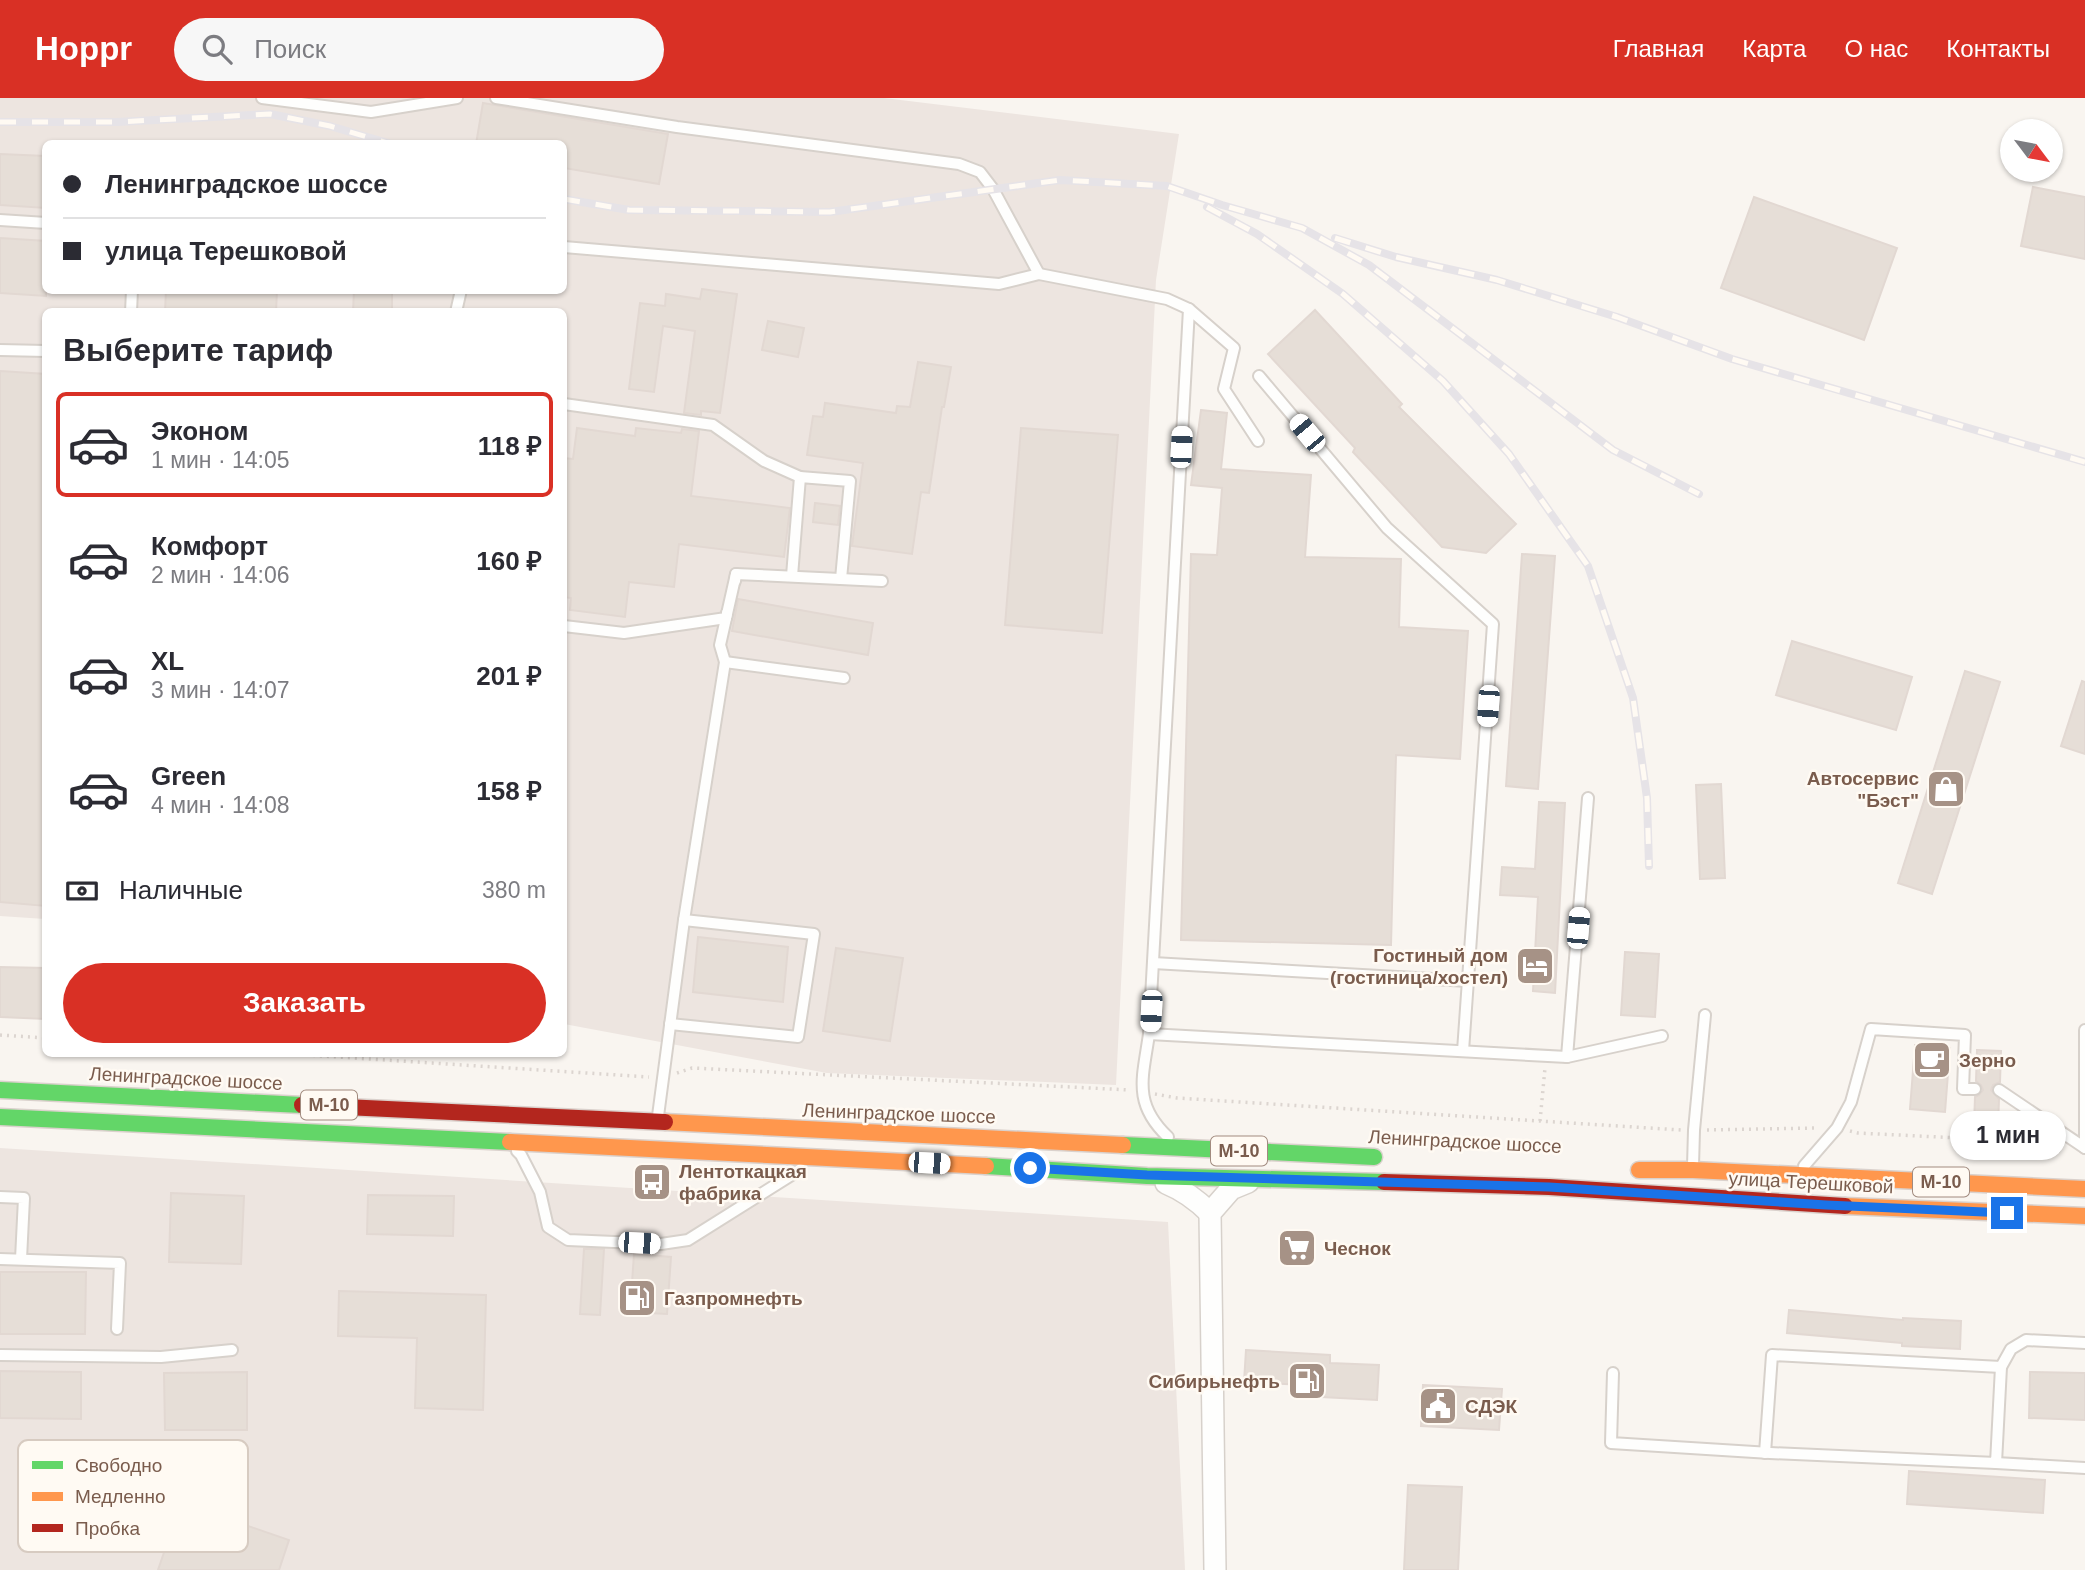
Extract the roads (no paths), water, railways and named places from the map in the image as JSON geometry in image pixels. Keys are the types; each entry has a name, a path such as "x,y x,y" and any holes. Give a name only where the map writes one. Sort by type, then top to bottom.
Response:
{"highway":[{"name":"Ленинградское шоссе","path":"0,1090 1386,1158"},
{"name":"М-10","path":"0,1117 1255,1179"},
{"name":"М-10","path":"1620,1170 1796,1175"},
{"name":"улица Терешковой","path":"1796,1175 2085,1189"},
{"name":"улица Терешковой","path":"1255,1179 1619,1191 1826,1205 2085,1216"}],"street":[{"path":"1147,1175 1180,1188 1198,1200 1210,1213 1215,1570"},
{"path":"1210,1213 1231,1189 1255,1179"}],"lane":[{"path":"262,98 371,112 457,98"},
{"path":"496,98 677,127 959,164 980,172 993,190 1039,274"},
{"path":"0,220 42,223"},
{"path":"567,247 999,284 1039,274 1167,299 1189,309 1234,348 1224,389 1258,442"},
{"path":"1180,1148 1161,1130 1149,1112 1141,1091 1149,1034 1189,309"},
{"path":"0,350 42,351"},
{"path":"1259,376 1387,528 1493,624 1463,1051"},
{"path":"567,404 713,425 764,461 800,477 850,481 841,579"},
{"path":"792,576 800,477"},
{"path":"655,1151 684,920 725,662 720,645 736,574 883,581"},
{"path":"567,626 624,633 726,618"},
{"path":"725,662 844,678"},
{"path":"1567,1057 1588,798"},
{"path":"670,1024 798,1037 814,934 684,920"},
{"path":"1153,963 1468,981"},
{"path":"1693,1170 1693,1130 1705,1016"},
{"path":"1796,1175 1838,1128 1851,1102 1871,1029 1965,1035 1963,1089 1975,1089"},
{"path":"2085,1030 2085,1148"},
{"path":"1149,1034 1567,1057 1662,1036"},
{"path":"1999,1090 2085,1148"},
{"path":"506,1142 521,1155 540,1192 548,1227 568,1240 661,1244 688,1240 800,1169 828,1158"},
{"path":"0,1197 24,1198 21,1259"},
{"path":"0,1258 120,1263 117,1329"},
{"path":"1996,1463 2001,1367 2011,1349 2026,1339 2085,1343"},
{"path":"0,1355 162,1357 232,1350"},
{"path":"1765,1453 1772,1355 2001,1367"},
{"path":"1613,1373 1611,1443 2085,1468"}],"railway":[{"path":"0,122 117,122 270,114 330,126 377,140"},
{"path":"567,200 629,210 830,212 1060,180 1167,186 1302,228 1369,265 1613,450 1699,494"},
{"path":"1207,207 1257,234 1343,294 1443,381 1509,454 1588,566 1633,698 1647,798 1649,866"},
{"path":"1335,238 1396,257 1497,280 1617,317 1732,359 2085,462"}],"place":[{"name":"Автосервис \"Бэст\"","path":"1946,789"},
{"name":"Гостиный дом (гостиница/хостел)","path":"1535,966"},
{"name":"Зерно","path":"1932,1060"},
{"name":"Лентоткацкая фабрика","path":"652,1182"},
{"name":"Чеснок","path":"1297,1248"},
{"name":"Газпромнефть","path":"637,1298"},
{"name":"Сибирьнефть","path":"1307,1381"},
{"name":"СДЭК","path":"1438,1406"}]}
